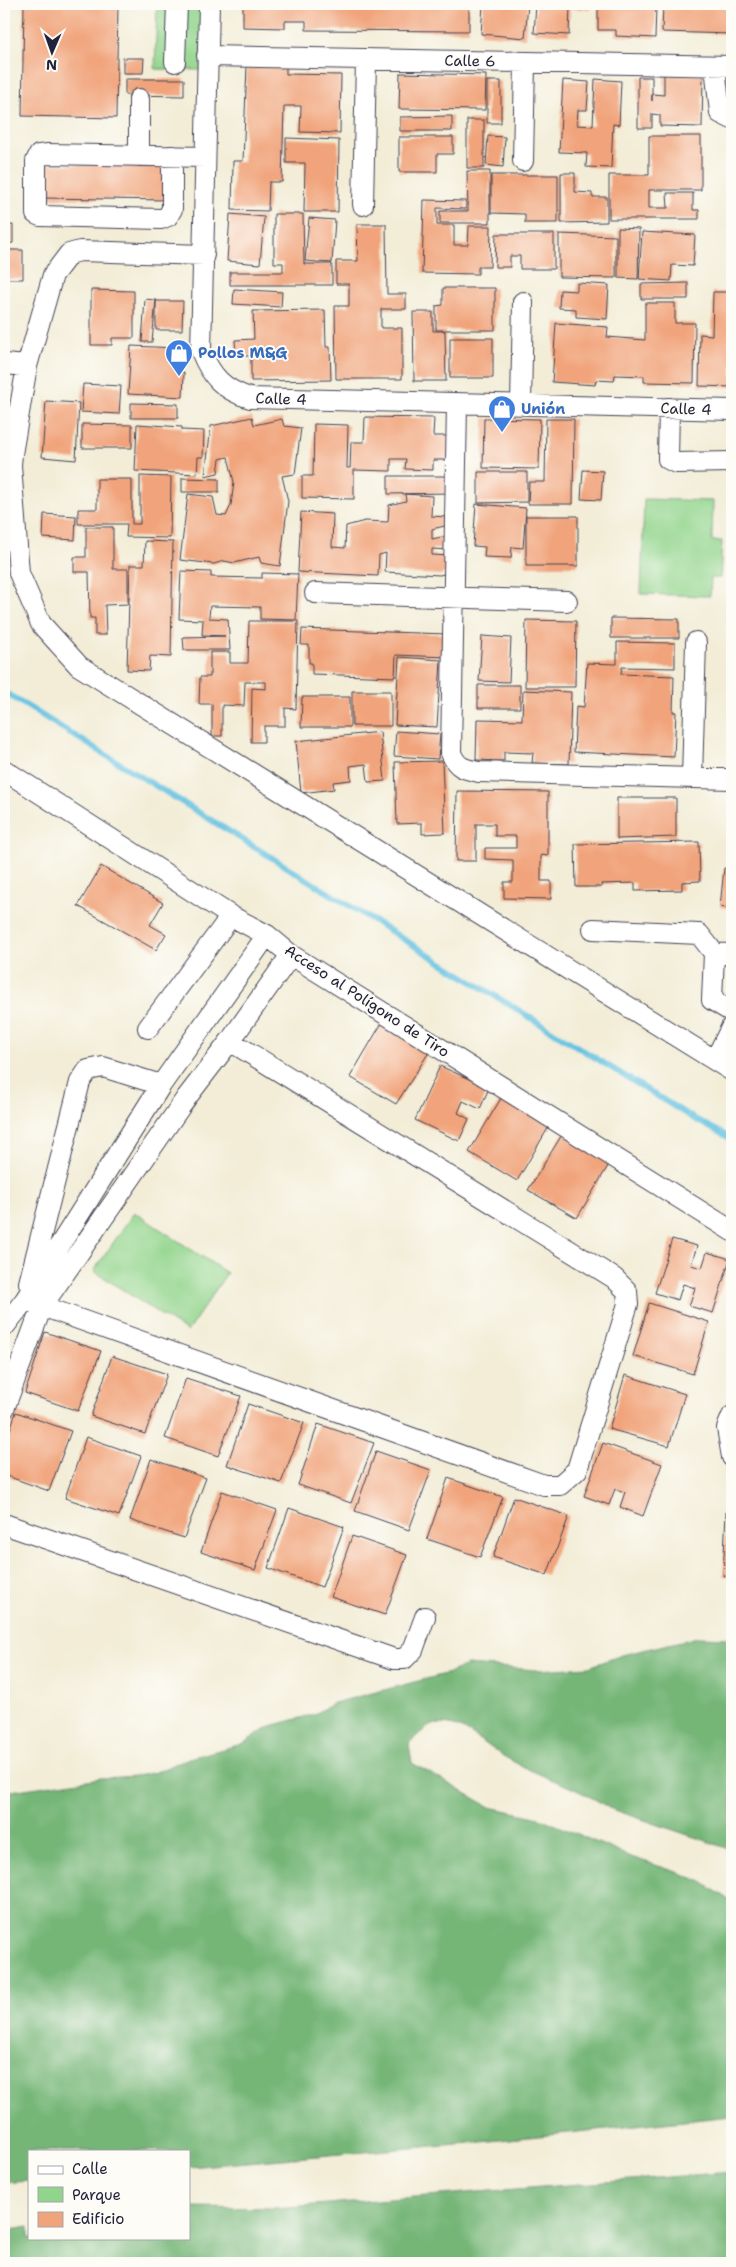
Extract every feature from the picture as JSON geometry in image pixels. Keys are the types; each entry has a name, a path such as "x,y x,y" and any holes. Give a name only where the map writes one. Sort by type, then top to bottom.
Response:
{"street":[{"path":"175,62 176,4"},
{"name":"Calle 4","path":"208,4 201,351 208,370 234,394 250,398 732,410"},
{"name":"Calle 6","path":"207,56 724,66"},
{"path":"363,205 366,59"},
{"path":"523,161 525,62"},
{"path":"724,66 720,113 732,119"},
{"path":"139,156 140,98"},
{"path":"172,156 172,209 168,216 161,219 40,216 36,214 36,161 39,155 172,156 205,157"},
{"path":"204,255 80,251 69,254 53,275 27,366 8,454 19,573 40,624 79,666 732,1071"},
{"path":"521,405 523,302"},
{"path":"4,364 27,366"},
{"path":"457,404 451,753 455,762 462,769 479,772 732,779"},
{"path":"669,408 668,459 676,462 732,462"},
{"path":"315,593 567,601"},
{"path":"692,778 696,642"},
{"name":"Acceso al Polígono de Tiro","path":"4,770 231,916 267,935 292,955 732,1231"},
{"path":"148,1028 231,916"},
{"path":"593,929 699,934 723,953 712,1000 732,1012"},
{"path":"34,1303 160,1085 267,935"},
{"path":"4,1327 34,1303 292,955"},
{"path":"715,1060 732,1026"},
{"path":"34,1303 544,1485 560,1485 577,1470 628,1304 627,1291 614,1278 230,1041"},
{"path":"4,1409 34,1303 80,1082 88,1070 103,1067 160,1085"},
{"path":"732,1416 727,1428 732,1457"},
{"path":"4,1524 394,1659 404,1659 414,1650 425,1617"}],"green space":[{"path":"157,4 202,4 201,70 155,69"},
{"path":"644,499 713,501 712,541 722,541 720,578 711,578 710,596 641,594"},
{"path":"134,1212 227,1273 187,1332 94,1271"},
{"path":"698,1637 732,1638 732,1850 609,1808 597,1800 518,1764 458,1727 436,1724 423,1731 409,1744 412,1763 490,1807 540,1818 628,1856 683,1874 702,1882 732,1902 732,2116 481,2142 190,2167 190,2150 28,2150 28,2181 4,2183 4,1792 156,1772 189,1758 242,1744 271,1726 315,1714 334,1703 449,1673 467,1665 537,1670 589,1667 622,1655"},
{"path":"732,2172 732,2263 4,2263 4,2231 28,2227 28,2240 190,2240 190,2207 276,2208"}],"building":[{"path":"24,4 118,4 116,118 22,116"},
{"path":"243,4 469,4 469,31 306,30 306,21 285,21 285,28 243,27"},
{"path":"483,4 528,4 525,38 481,34"},
{"path":"536,4 570,4 569,35 534,33"},
{"path":"572,4 590,4 590,9 572,9"},
{"path":"598,4 654,4 654,8 656,8 655,38 616,36 616,30 598,30"},
{"path":"663,4 732,4 732,34 662,32"},
{"path":"123,58 144,58 143,73 123,73"},
{"path":"247,66 286,67 286,74 341,75 340,133 300,132 301,106 284,106 282,182 269,182 268,211 232,210 233,161 243,161"},
{"path":"400,73 486,75 485,110 399,109"},
{"path":"664,74 703,75 702,127 660,126 660,115 652,114 652,128 638,128 638,77 652,77 652,94 664,95"},
{"path":"125,79 184,79 184,96 125,95"},
{"path":"595,79 621,81 619,125 613,124 611,168 586,167 587,153 559,152 563,80 589,82 587,110 578,110 577,125 593,126"},
{"path":"487,81 501,81 501,123 487,123"},
{"path":"452,116 452,131 400,131 400,117"},
{"path":"467,120 484,120 484,168 467,168"},
{"path":"488,136 505,137 503,167 486,165"},
{"path":"649,136 701,136 701,190 649,190 649,208 668,208 667,193 693,193 693,210 699,210 699,219 609,219 609,175 649,175"},
{"path":"399,137 453,137 453,154 437,154 437,172 399,172"},
{"path":"286,138 339,140 338,212 304,212 305,163 286,163"},
{"path":"4,144 6,144 6,201 4,201"},
{"path":"44,164 167,166 166,200 43,198"},
{"path":"467,171 490,171 490,223 440,223 440,211 468,211"},
{"path":"561,173 575,173 575,192 592,193 592,197 607,197 607,222 561,223"},
{"path":"491,175 558,175 558,223 525,223 525,214 491,213"},
{"path":"424,200 466,201 466,209 437,208 437,225 454,225 454,245 468,245 469,226 491,226 490,267 478,267 478,274 422,273"},
{"path":"230,214 264,217 260,264 227,261"},
{"path":"274,214 303,214 304,264 332,264 332,285 230,285 230,272 283,272 283,263 274,263"},
{"path":"309,218 335,220 332,263 305,261"},
{"path":"357,224 386,224 387,294 406,294 406,309 381,309 381,328 402,328 402,379 336,379 335,306 349,306 349,284 336,284 336,261 358,261"},
{"path":"4,225 13,225 13,243 4,244"},
{"path":"618,228 639,229 638,279 618,278"},
{"path":"642,232 695,235 693,266 672,265 671,281 639,279"},
{"path":"496,234 554,234 554,269 520,269 520,256 510,256 510,267 495,267"},
{"path":"559,234 616,236 616,278 559,277"},
{"path":"4,250 23,250 23,279 4,279"},
{"path":"577,283 609,285 607,319 576,317 576,309 559,308 560,290 577,291"},
{"path":"688,283 688,299 641,299 641,284"},
{"path":"443,288 495,288 495,330 436,330 436,306 443,305"},
{"path":"234,289 282,292 281,307 233,304"},
{"path":"91,290 134,291 134,338 112,338 112,345 91,345"},
{"path":"713,292 732,292 732,387 699,386 700,334 712,335"},
{"path":"145,299 156,300 152,342 142,342"},
{"path":"156,301 183,301 182,330 156,330"},
{"path":"645,303 675,303 675,323 695,323 694,383 644,382 644,376 615,375 614,381 596,380 595,385 552,382 556,323 608,327 607,337 645,340"},
{"path":"325,310 326,347 330,347 331,380 251,381 251,356 236,356 235,340 254,339 253,311"},
{"path":"413,312 433,312 433,331 445,331 446,381 414,381"},
{"path":"450,338 493,338 493,378 450,378"},
{"path":"131,346 177,348 176,372 184,372 183,397 128,394"},
{"path":"83,384 121,386 119,414 81,412"},
{"path":"46,401 79,403 76,460 42,457"},
{"path":"131,403 178,404 178,418 131,418"},
{"path":"252,417 254,425 282,419 284,426 301,428 295,474 282,476 288,501 280,566 261,563 259,557 234,563 224,561 214,564 180,560 188,494 213,497 217,515 226,516 231,505 234,482 228,457 220,459 218,473 205,476 211,426"},
{"path":"365,417 434,418 433,436 452,436 451,460 433,460 433,470 405,469 406,459 391,459 391,471 354,470 354,499 302,498 302,476 313,476 314,424 348,425 347,468 350,468 351,442 364,442"},
{"path":"484,418 540,419 539,469 483,468"},
{"path":"546,419 574,419 573,504 528,504 529,482 545,482"},
{"path":"82,424 132,425 132,448 82,448"},
{"path":"137,424 182,427 182,430 204,431 203,457 198,457 197,474 135,471"},
{"path":"583,470 603,471 601,500 581,499"},
{"path":"478,472 527,472 527,502 478,503"},
{"path":"140,476 171,477 170,538 126,537 127,524 78,524 78,509 97,509 97,479 132,479 132,524 140,524"},
{"path":"388,476 451,476 452,493 388,494"},
{"path":"182,478 219,479 219,492 182,492"},
{"path":"405,494 432,496 431,516 447,517 449,525 432,529 432,539 446,536 450,550 432,549 432,555 451,556 450,572 440,575 385,572 386,553 379,555 378,576 298,572 301,512 333,514 332,547 345,548 346,526 365,521 388,522 389,505 406,501"},
{"path":"476,504 526,508 523,548 512,547 511,558 484,557 485,547 473,546"},
{"path":"44,514 76,516 75,540 43,538"},
{"path":"526,516 578,516 578,566 526,566"},
{"path":"86,527 113,527 113,569 128,569 128,604 105,605 106,635 95,635 95,618 90,618 89,572 74,572 74,557 86,557"},
{"path":"145,541 173,542 171,657 150,656 149,671 127,670 130,565 144,565"},
{"path":"181,571 211,572 211,577 262,578 262,573 298,574 296,620 260,619 260,607 210,606 209,618 228,619 230,650 184,650 183,637 225,636 202,635 203,620 179,619"},
{"path":"611,618 679,619 679,638 611,638"},
{"path":"526,620 576,621 575,687 525,687"},
{"path":"249,621 298,621 296,709 285,708 285,726 264,726 264,742 251,742 252,688 266,689 266,682 245,682 244,706 222,705 222,736 212,736 212,704 199,704 200,677 210,677 210,652 230,652 230,663 248,663"},
{"path":"302,629 447,634 446,657 396,655 395,677 312,674 312,663 309,663 309,645 301,645"},
{"path":"482,636 511,638 509,682 479,681"},
{"path":"617,642 675,643 675,668 622,667 621,674 674,676 673,712 676,712 674,757 574,752 576,706 584,707 587,663 617,664"},
{"path":"399,657 441,660 437,727 395,725"},
{"path":"478,685 520,685 520,708 478,708"},
{"path":"523,690 571,692 569,764 532,763 533,753 504,752 504,761 476,760 477,719 522,720"},
{"path":"352,691 391,691 391,726 352,726"},
{"path":"302,697 350,697 350,727 301,727"},
{"path":"396,731 440,734 438,759 394,756"},
{"path":"380,732 385,781 368,782 366,764 350,766 351,780 333,782 334,789 301,793 296,741"},
{"path":"442,761 445,833 422,834 422,823 397,824 395,762"},
{"path":"457,791 548,792 548,856 541,855 541,881 551,881 551,899 504,898 504,882 513,882 513,860 485,859 485,848 516,848 516,836 495,836 495,824 476,824 476,861 456,861"},
{"path":"617,798 676,798 676,837 617,839"},
{"path":"699,842 700,881 682,882 682,890 635,891 635,883 601,884 602,887 576,887 575,844"},
{"path":"101,866 163,903 150,925 166,934 156,950 78,906"},
{"path":"724,868 732,869 732,909 720,907"},
{"path":"383,1021 431,1049 396,1104 350,1077"},
{"path":"440,1066 489,1088 480,1109 463,1101 458,1113 469,1119 459,1141 415,1120"},
{"path":"503,1095 551,1123 517,1181 469,1152"},
{"path":"563,1133 611,1161 577,1218 528,1190"},
{"path":"672,1239 697,1246 691,1265 702,1268 707,1252 730,1259 713,1313 689,1306 695,1288 683,1284 678,1300 655,1293"},
{"path":"649,1303 709,1322 693,1374 633,1356"},
{"path":"45,1332 101,1351 78,1411 25,1393"},
{"path":"112,1356 167,1374 145,1434 91,1416"},
{"path":"625,1375 685,1394 669,1446 609,1429"},
{"path":"186,1378 241,1396 218,1456 165,1438"},
{"path":"248,1404 304,1423 281,1483 227,1465"},
{"path":"16,1412 71,1431 49,1491 4,1475 4,1447"},
{"path":"318,1424 374,1443 351,1503 298,1485"},
{"path":"86,1437 141,1456 119,1516 65,1498"},
{"path":"603,1443 662,1464 643,1516 620,1507 625,1492 615,1489 609,1505 584,1496"},
{"path":"376,1451 431,1470 409,1530 355,1511"},
{"path":"151,1459 206,1478 184,1538 130,1520"},
{"path":"448,1478 503,1497 480,1557 427,1539"},
{"path":"222,1491 277,1510 255,1570 201,1552"},
{"path":"514,1497 569,1516 547,1575 493,1557"},
{"path":"289,1508 344,1527 322,1587 268,1568"},
{"path":"726,1512 732,1512 732,1577 723,1576"},
{"path":"352,1536 407,1555 385,1615 331,1597"}],"waterway":[{"path":"4,692 691,1117 732,1139"}],"place":[{"name":"Pollos M&G","path":"179,377"},
{"name":"Unión","path":"502,433"}]}
